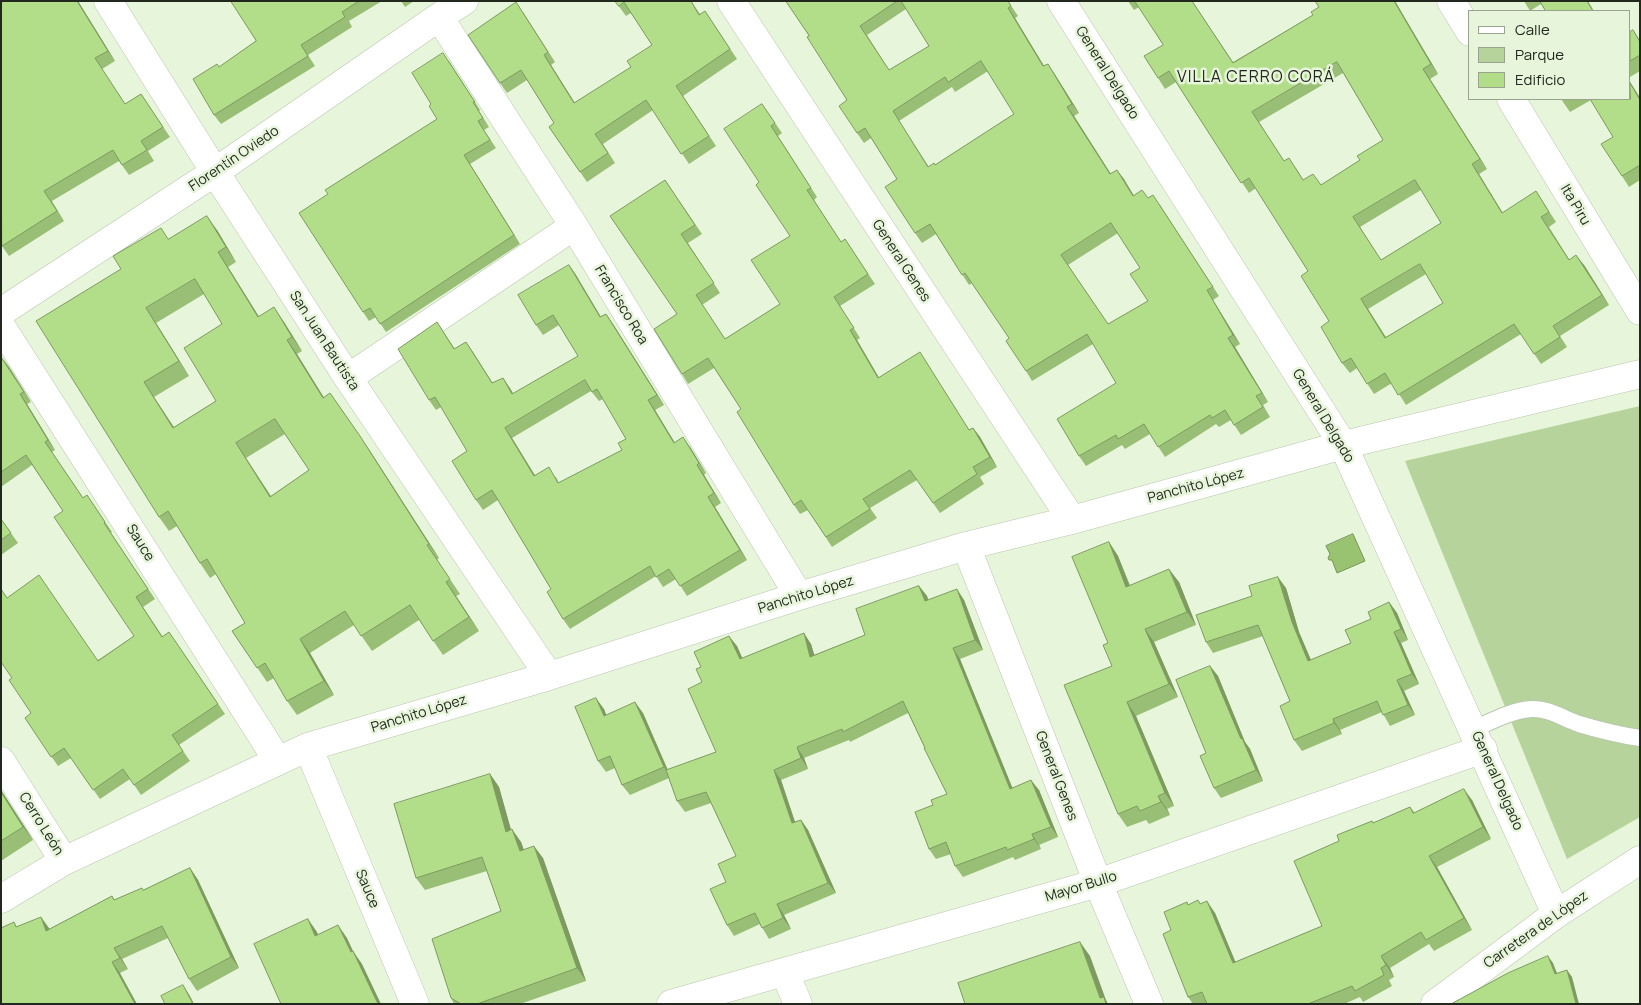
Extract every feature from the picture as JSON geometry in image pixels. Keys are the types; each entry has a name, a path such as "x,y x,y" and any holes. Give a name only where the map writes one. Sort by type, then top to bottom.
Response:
{"street":[{"name":"Florentín Oviedo","path":"1,312 215,172 438,17 464,1"},
{"name":"General Genes","path":"731,1 1072,520"},
{"name":"General Delgado","path":"1061,1 1343,445 1556,914"},
{"path":"1451,1 1468,29"},
{"name":"San Juan Bautista","path":"112,2 215,172 348,378 549,676"},
{"name":"Francisco Roa","path":"438,17 574,226 799,596"},
{"name":"Ita Piru","path":"1512,100 1640,311"},
{"path":"348,378 574,226"},
{"name":"Sauce","path":"1,326 278,761"},
{"name":"Panchito López","path":"1,899 64,861 308,747 549,676 799,596 966,546 1072,520 1343,445 1640,374"},
{"name":"General Genes","path":"966,546 1098,883 1149,1004"},
{"name":"Mayor Bullo","path":"672,1004 1098,883 1478,739"},
{"name":"Sauce","path":"308,747 415,1004"},
{"name":"Cerro León","path":"1,761 64,861"},
{"name":"Carretera de López","path":"1435,1004 1556,914 1640,860"},
{"path":"785,973 798,1004"}],"lane":[{"path":"1478,739 1516,711 1533,708 1550,712 1578,723 1640,738"}],"green space":[{"path":"1640,406 1640,817 1567,859 1405,461"}],"shaded area":[{"path":"1353,534 1365,561 1337,573 1332,560 1328,558 1330,554 1326,546"}],"building":[{"path":"1,1 77,1 108,51 95,58 125,104 141,94 163,127 141,141 147,150 122,165 113,150 44,191 57,211 2,246"},
{"path":"231,1 359,1 342,12 345,17 301,45 308,56 214,115 193,79 217,64 219,67 256,41"},
{"path":"615,1 691,1 699,15 705,11 730,49 676,86 709,136 681,154 646,100 595,134 608,153 580,172 549,127 554,123 521,70 500,83 468,35 516,2 548,52 544,55 574,103 631,67 627,61 652,45 624,2 619,6"},
{"path":"786,1 897,1 860,26 889,70 929,46 901,1 1008,1 1011,6 1008,8 1043,66 1048,64 1072,104 1067,107 1110,174 1117,170 1133,196 1142,190 1148,198 1153,195 1213,287 1207,290 1233,335 1228,338 1262,393 1256,396 1263,407 1234,425 1225,410 1212,418 1210,415 1158,447 1144,424 1118,439 1116,435 1079,456 1057,419 1116,383 1087,334 1026,371 1006,341 1009,338 965,273 962,275 930,224 915,233 885,187 897,179 865,128 857,133 839,106 847,100 807,37 809,36","holes":["981,61 1014,114 935,165 934,163 928,167 893,111 945,77 948,82","1111,223 1140,268 1130,274 1148,301 1108,324 1061,255"]},
{"path":"1135,1 1192,1 1233,63 1313,15 1311,12 1319,7 1315,1 1394,1 1431,64 1423,69 1480,159 1472,164 1502,213 1536,191 1549,212 1541,217 1569,260 1576,255 1602,295 1553,326 1560,337 1534,354 1514,324 1398,395 1385,373 1367,384 1351,358 1342,363 1321,327 1329,321 1301,276 1308,271 1249,178 1241,183 1169,71 1158,78 1144,56 1163,45","holes":["1337,62 1383,140 1357,156 1360,160 1321,185 1313,174 1303,180 1289,158 1284,161 1252,112","1415,180 1441,223 1381,260 1353,217","1420,264 1443,303 1385,338 1361,299"]},
{"path":"1540,1 1587,1 1592,10 1545,10"},
{"path":"1633,30 1640,42 1640,55 1631,60 1631,31"},
{"path":"443,53 475,102 473,102 483,118 478,121 490,140 464,155 514,235 380,324 370,308 363,312 299,213 328,194 325,190 437,119 429,106 431,104 412,73"},
{"path":"1631,85 1640,100 1640,165 1622,176 1601,144 1613,137 1591,100 1631,100"},
{"path":"762,104 775,123 771,126 811,188 807,190 841,242 845,239 868,274 834,297 854,328 850,330 878,378 920,352 969,430 973,428 990,457 973,467 977,474 933,503 910,470 863,499 870,509 826,537 801,500 794,505 737,412 741,409 708,358 682,374 654,329 677,314 610,216 665,180 695,225 681,234 714,283 696,295 725,339 780,304 751,260 790,236 756,185 759,182 724,129"},
{"path":"207,216 226,247 218,252 258,317 274,307 292,337 287,340 323,398 330,393 360,436 429,544 427,545 450,579 446,582 469,617 433,641 410,605 361,636 345,611 300,639 324,681 287,701 265,663 257,668 232,631 245,623 207,559 200,563 168,511 159,517 36,321 121,269 113,256 161,228 168,239","holes":["195,279 222,324 184,348 216,401 173,428 144,382 179,361 146,308","275,419 309,470 270,497 236,443"]},
{"path":"569,265 600,317 606,314 657,395 648,400 674,443 683,437 699,463 697,465 714,493 708,497 740,550 680,586 669,569 656,577 650,566 563,619 547,592 551,589 492,490 476,500 452,461 467,451 435,397 429,400 398,349 437,322 454,349 466,342 492,383 503,378 512,394 578,356 553,315 536,325 518,295","holes":["585,380 592,392 597,389 626,439 618,443 622,450 558,483 549,467 534,476 505,428"]},
{"path":"1,357 24,392 20,394 48,440 45,442 83,498 87,495 148,589 136,597 162,637 169,632 218,704 172,735 183,751 134,785 123,769 93,790 64,748 51,757 25,718 31,713 9,680 12,678 1,662 1,589 7,598 39,575 98,661 134,636 54,517 63,511 26,455 1,472"},
{"path":"1,519 11,533 1,540"},
{"path":"1109,542 1126,587 1169,569 1187,612 1145,629 1169,684 1127,702 1165,793 1158,796 1161,802 1140,811 1137,806 1118,814 1064,685 1112,666 1103,645 1108,643 1072,557"},
{"path":"1278,577 1292,622 1308,661 1351,643 1345,630 1371,619 1368,612 1389,602 1401,629 1394,632 1412,674 1397,680 1408,705 1383,715 1377,701 1333,719 1334,723 1294,740 1280,706 1290,701 1258,625 1206,642 1196,615 1252,596 1249,586"},
{"path":"919,586 925,601 957,589 975,640 953,648 1010,789 1031,780 1051,827 1032,834 1034,839 1007,850 1006,847 955,866 946,842 929,849 915,812 933,805 931,800 947,794 903,701 843,732 842,729 797,747 801,758 774,770 792,823 801,820 828,883 777,904 783,918 762,928 755,913 727,925 710,889 726,882 718,864 736,856 706,792 677,801 666,770 716,752 688,689 702,682 696,669 701,667 694,652 729,636 740,659 804,633 810,657 865,635 856,609"},
{"path":"1210,666 1256,770 1214,788 1200,756 1206,753 1176,680"},
{"path":"596,698 604,716 635,702 664,767 622,785 610,756 598,761 575,707"},
{"path":"490,774 506,832 512,829 520,851 534,846 577,968 477,1004 461,1004 451,998 432,939 501,911 482,857 416,878 394,804"},
{"path":"1464,789 1483,827 1429,856 1464,918 1426,940 1421,932 1381,956 1386,965 1381,968 1384,975 1355,991 1352,986 1308,1004 1207,1004 1202,992 1188,997 1163,934 1171,930 1164,912 1187,902 1188,905 1198,900 1200,904 1207,901 1233,963 1322,926 1294,861 1339,841 1337,835 1372,821 1373,823 1410,807 1413,813"},
{"path":"1,792 23,827 1,841"},
{"path":"190,868 231,957 189,979 162,926 114,948 120,958 112,962 135,1004 1,1004 1,928 14,922 16,927 41,917 46,931 112,896 114,900 142,888 143,890"},
{"path":"308,919 315,936 338,925 351,952 353,951 378,1004 281,1004 254,944"},
{"path":"1080,942 1100,998 1104,997 1106,1004 965,1004 958,983"},
{"path":"1548,956 1555,974 1567,970 1576,1004 1451,1004 1508,973"},
{"path":"183,985 193,1004 165,1004 161,996"}],"district":[{"name":"VILLA CERRO CORÁ","path":"1256,78"}]}
